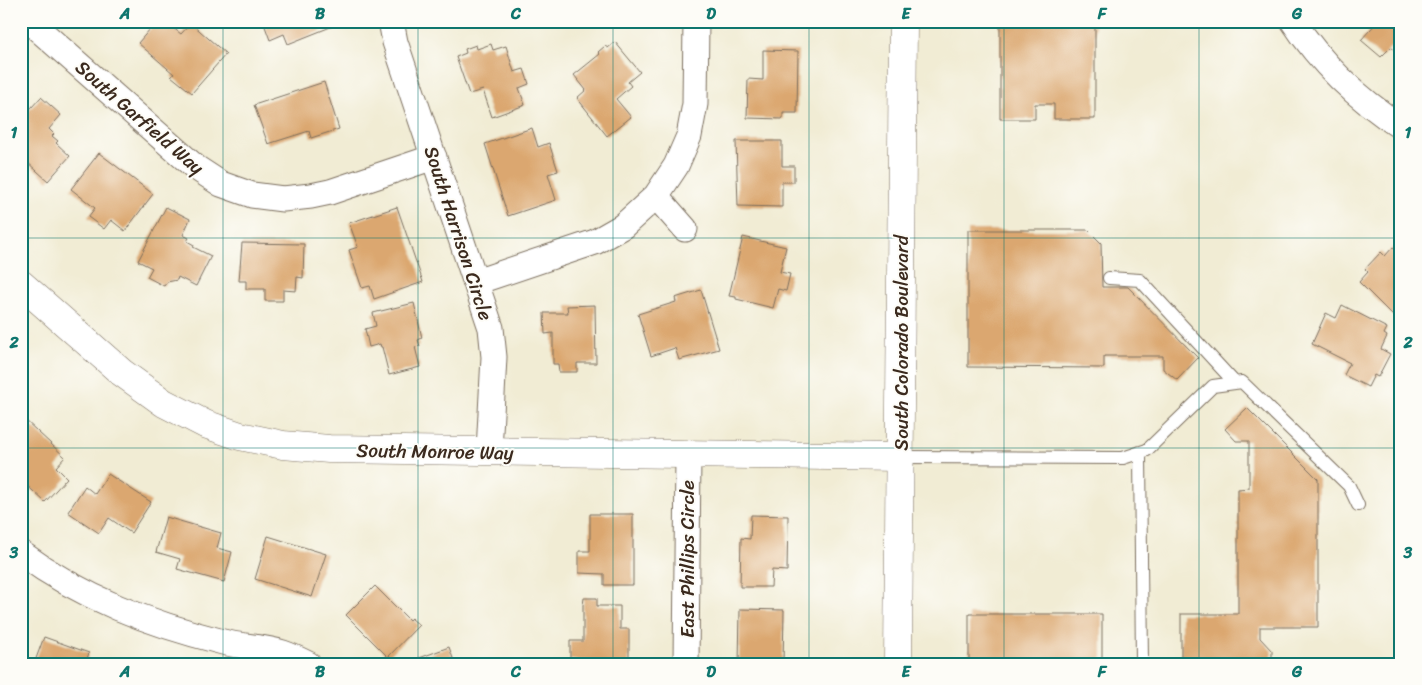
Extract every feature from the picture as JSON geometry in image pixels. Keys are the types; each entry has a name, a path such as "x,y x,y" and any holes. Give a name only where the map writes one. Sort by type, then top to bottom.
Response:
{"street":[{"name":"South Garfield Way","path":"30,21 195,167 221,184 252,195 283,198 311,196 434,157"},
{"name":"South Harrison Circle","path":"391,21 395,42 491,328 494,357 489,451"},
{"path":"476,282 595,242 623,226 656,196 676,166 688,136 695,104 696,21"},
{"name":"South Colorado Boulevard","path":"898,664 903,21"},
{"path":"1293,21 1304,38 1325,63 1353,91 1373,108 1401,127"},
{"path":"656,196 685,228"},
{"name":"South Monroe Way","path":"21,284 121,372 164,403 205,424 240,436 283,445 329,449 900,457"},
{"name":"East Phillips Circle","path":"686,664 688,455"},
{"path":"24,560 77,588 162,626 225,643 283,653 308,664"}],"lane":[{"path":"1109,278 1140,280 1235,383"},
{"path":"900,457 1123,458 1147,450 1213,386 1242,382 1349,486 1358,505"},
{"path":"1140,452 1142,664"}],"building":[{"path":"157,21 174,21 176,23 172,27 181,34 191,23 226,54 192,93 171,76 174,74 138,43"},
{"path":"263,21 337,21 338,24 288,44 284,34 270,40"},
{"path":"989,21 1108,21 1108,25 1095,25 1095,119 1054,119 1054,104 1035,104 1035,119 1000,119 1000,23 989,23"},
{"path":"1378,21 1401,21 1401,56 1391,47 1381,57 1361,40"},
{"path":"615,42 640,72 628,82 631,86 616,99 631,117 607,136 577,98 586,90 574,75 600,54 598,52 605,46 608,48"},
{"path":"491,44 493,50 506,46 514,72 524,69 529,84 519,88 525,105 492,117 483,90 469,94 456,57 466,53 465,49 476,45 477,49"},
{"path":"763,50 798,51 797,113 783,113 783,119 747,118 748,79 763,80"},
{"path":"324,82 339,129 311,138 309,131 268,144 254,105"},
{"path":"41,97 61,115 49,129 54,134 52,136 58,141 56,143 70,156 48,181 26,161 21,166 21,119"},
{"path":"532,128 538,147 549,143 558,171 548,174 556,200 508,216 485,144"},
{"path":"736,141 782,141 782,166 794,166 794,182 782,182 782,207 738,206"},
{"path":"99,153 153,194 125,231 111,220 104,229 88,217 95,208 71,189"},
{"path":"166,207 190,219 183,235 189,238 187,241 194,245 193,247 211,256 196,286 178,277 177,280 167,282 164,286 147,277 152,268 138,261"},
{"path":"397,207 423,282 374,299 370,286 362,288 349,250 358,247 349,223"},
{"path":"968,230 1088,230 1101,243 1102,287 1128,287 1198,358 1177,380 1163,369 1163,356 1104,356 1104,368 968,367"},
{"path":"743,237 786,247 780,272 790,274 786,291 778,289 773,308 729,296"},
{"path":"242,243 304,244 303,278 297,277 296,291 283,290 283,301 265,301 265,289 246,289 246,281 239,281"},
{"path":"1393,247 1401,255 1401,324 1359,282 1368,272 1365,269 1381,252 1385,256"},
{"path":"701,290 719,349 679,360 675,348 651,356 638,314 676,302 675,298"},
{"path":"414,303 422,338 418,340 420,346 415,347 420,367 389,375 382,347 380,344 369,347 365,329 376,326 373,313"},
{"path":"595,305 596,363 577,363 577,372 559,372 558,364 553,364 553,333 545,334 544,313 568,313 567,306"},
{"path":"1342,305 1387,328 1384,334 1387,336 1381,349 1390,354 1378,377 1374,375 1368,387 1344,375 1350,363 1312,344 1326,313 1336,318"},
{"path":"1247,408 1318,479 1318,627 1260,627 1260,638 1272,651 1272,664 1181,664 1181,614 1238,614 1238,489 1249,488 1249,441 1236,441 1225,429"},
{"path":"24,419 65,457 56,467 67,478 45,502 21,480 21,422"},
{"path":"108,474 151,502 131,533 109,518 99,533 68,512 85,486 95,494"},
{"path":"590,514 633,514 633,585 604,585 604,574 579,573 579,551 590,551"},
{"path":"751,515 788,516 787,571 772,570 771,587 740,587 741,538 750,539"},
{"path":"166,517 221,533 217,548 232,552 224,582 177,569 180,559 156,552"},
{"path":"268,536 326,554 312,597 255,579"},
{"path":"375,586 409,620 411,618 419,625 388,657 346,615"},
{"path":"584,598 597,598 597,606 620,606 620,629 629,629 629,664 598,664 598,661 570,660 570,641 583,641"},
{"path":"740,609 784,610 783,664 739,664"},
{"path":"969,614 1102,614 1102,664 969,664"},
{"path":"44,637 89,653 85,664 34,664"},
{"path":"449,647 455,664 416,664 414,660"}]}
